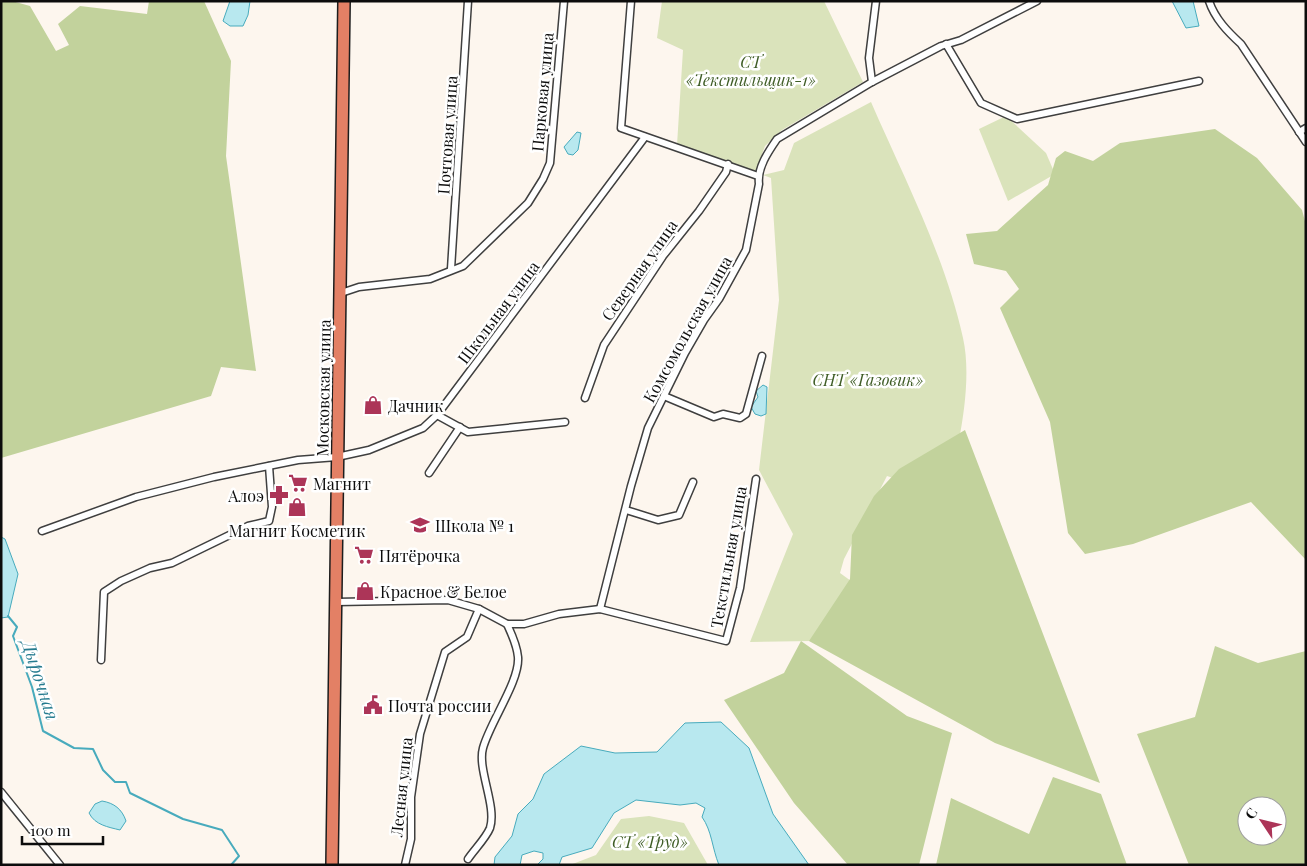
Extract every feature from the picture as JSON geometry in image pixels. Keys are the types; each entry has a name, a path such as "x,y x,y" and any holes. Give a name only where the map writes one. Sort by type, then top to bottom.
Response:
{"highway":[{"name":"Московская улица","path":"332,865 344,1"}],"street":[{"name":"Почтовая улица","path":"451,270 468,1"},
{"name":"Парковая улица","path":"341,293 359,287 430,279 463,266 478,254 528,203 543,179 550,163 564,1"},
{"path":"631,1 621,128 758,176"},
{"path":"872,82 869,58 876,1"},
{"name":"Комсомольская улица","path":"600,609 648,428 685,353 704,320 719,299 746,250 759,184 758,176 768,152 777,139 872,82 946,44 962,40 1037,1"},
{"path":"1209,1 1212,10 1228,32 1241,44 1306,142"},
{"path":"946,44 981,103 1017,119 1199,81"},
{"path":"1299,132 1306,128"},
{"name":"Школьная улица","path":"42,531 136,497 214,477 298,460 337,457 370,450 423,428 437,415 645,137"},
{"name":"Северная улица","path":"585,398 604,345 663,256 699,211 726,172 728,164"},
{"path":"664,396 714,417 723,414 740,418 746,414 762,356"},
{"path":"437,415 468,432 565,422"},
{"path":"429,473 460,428"},
{"path":"101,660 104,592 120,581 150,568 178,560 248,526 269,521 272,507 269,466"},
{"name":"Текстильная улица","path":"600,609 726,641 740,588 756,479"},
{"path":"626,510 658,520 679,515 693,482"},
{"path":"336,602 448,600 479,609 507,624 524,624 559,614 600,609"},
{"name":"Лесная улица","path":"405,865 411,839 411,797 420,734 445,652 467,637 479,609"},
{"path":"468,859 490,828 490,803 482,750 499,708 512,685 519,658 515,640 507,624"},
{"path":"1,792 60,865"}],"green space":[{"path":"1,1 12,1 30,6 56,51 69,45 58,24 80,6 147,14 149,1 204,1 231,61 226,156 256,371 221,367 211,396 1,458"},
{"name":"СТ «Текстильщик-1»","path":"662,1 824,1 863,82 782,130 765,146 756,171 677,145 683,50 657,38"},
{"name":"СНТ «Газовик»","path":"871,102 935,247 955,307 963,338 966,363 965,402 959,440 902,481 887,476 844,559 840,573 851,581 812,641 750,642 793,534 759,470 779,300 771,178 763,175 784,170 794,143"},
{"path":"1006,116 1046,153 1055,174 1008,201 979,129"},
{"path":"1215,129 1257,158 1302,210 1306,225 1306,560 1251,502 1133,544 1085,554 1068,533 1050,422 1000,308 1019,289 1006,271 974,264 966,234 997,231 1048,185 1056,158 1065,151 1093,161 1120,143"},
{"path":"965,430 1100,783 995,743 809,641 850,579 852,535 874,496 899,469"},
{"path":"801,641 907,716 952,733 919,865 848,865 794,803 724,700 784,673"},
{"path":"1215,646 1258,663 1306,651 1306,865 1189,865 1137,734 1195,717"},
{"path":"1053,777 1101,794 1127,865 936,865 951,798 1029,834"},
{"name":"СТ «Труд»","path":"649,816 684,823 708,865 570,865 596,855 621,819"}],"water":[{"path":"230,1 250,1 248,15 243,26 230,26 223,21"},
{"path":"1172,1 1193,1 1199,26 1186,28"},
{"path":"577,132 581,133 578,150 573,155 568,154 564,147"},
{"path":"763,385 767,387 766,414 761,416 755,414 751,407 758,397 756,391"},
{"path":"1,537 5,539 18,574 8,617 1,618"},
{"path":"721,722 749,748 773,814 809,865 719,865 708,828 702,817 705,808 696,803 680,805 636,800 614,813 592,848 562,857 559,865 537,865 543,859 543,853 534,851 522,855 520,865 494,865 495,857 512,836 518,814 533,799 544,774 581,746 615,753 657,752 685,723"},
{"path":"102,801 114,805 122,813 126,821 120,830 98,823 89,813 95,804"}],"waterway":[{"name":"Дырочная","path":"8,616 17,627 13,636 32,687 43,731 74,748 93,749 103,770 115,782 126,782 130,793 183,819 222,830 239,856 231,865"}],"place":[{"name":"Дачник","path":"373,405"},
{"name":"Магнит","path":"298,483"},
{"name":"Алоэ","path":"279,495"},
{"name":"Магнит Косметик","path":"297,507"},
{"name":"Школа № 1","path":"420,525"},
{"name":"Пятёрочка","path":"364,555"},
{"name":"Красное & Белое","path":"365,591"},
{"name":"Почта россии","path":"373,705"}]}
